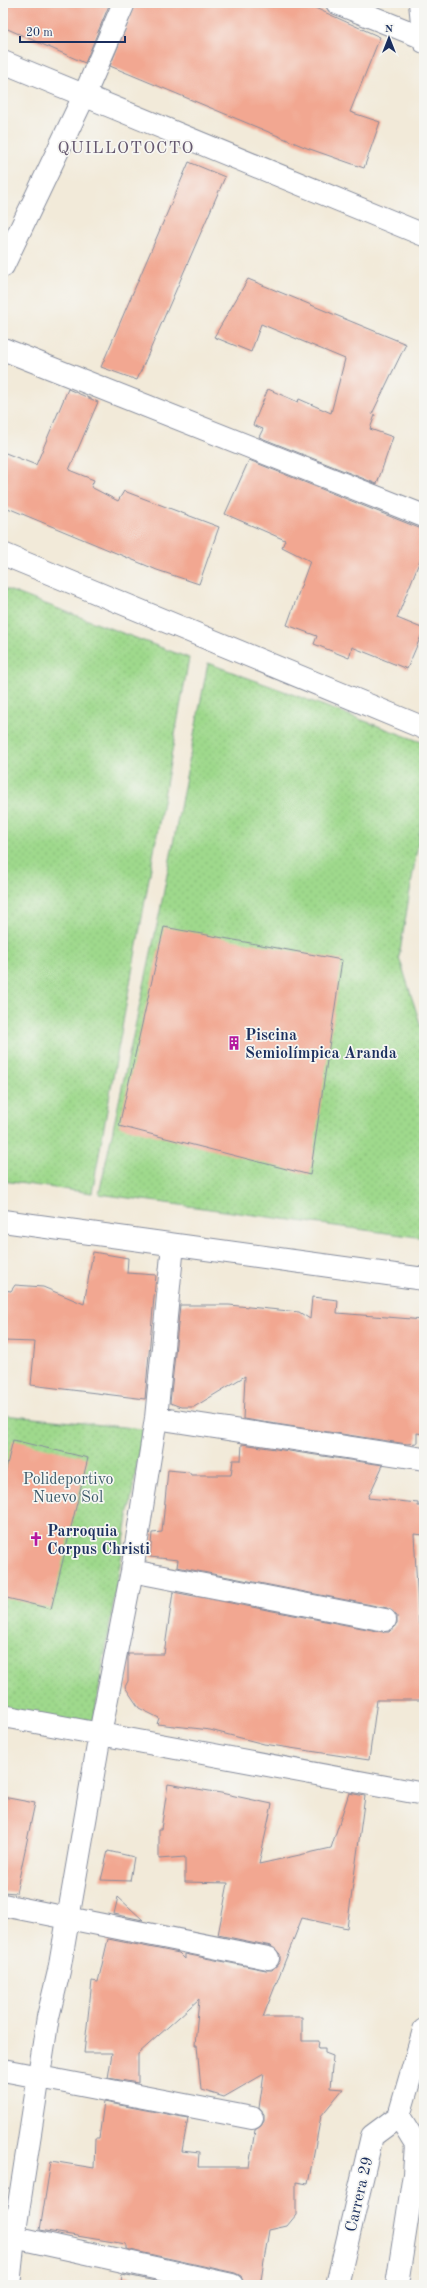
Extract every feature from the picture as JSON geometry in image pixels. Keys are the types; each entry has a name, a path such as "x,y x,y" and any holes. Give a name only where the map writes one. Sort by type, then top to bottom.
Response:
{"street":[{"path":"3,266 84,96 124,3"},
{"path":"337,3 424,38"},
{"path":"420,3 424,42"},
{"path":"3,62 424,235"},
{"path":"3,349 424,516"},
{"path":"3,554 424,728"},
{"path":"3,1221 173,1246 424,1279"},
{"path":"9,2285 14,2237 38,2075 68,1918 100,1734 132,1571 156,1418 173,1246"},
{"path":"156,1418 424,1459"},
{"path":"132,1571 385,1620"},
{"path":"3,1716 424,1794"},
{"path":"3,1905 268,1958"},
{"path":"397,2285 414,2174 416,2144 399,2116 419,2066 424,2030"},
{"path":"3,2070 38,2075 252,2118"},
{"name":"Carrera 29","path":"337,2285 372,2136 399,2116"},
{"path":"14,2237 232,2285"}],"green space":[{"path":"3,588 189,658 92,1193 3,1181"},
{"path":"208,663 424,743 424,807 399,957 424,1036 424,1238 99,1194 160,911"},
{"name":"Polideportivo Nuevo Sol","path":"3,1415 143,1429 92,1730 3,1710"}],"building":[{"path":"3,3 110,3 85,63 3,27"},
{"path":"136,3 304,3 380,37 350,112 380,122 364,168 307,148 110,66"},
{"path":"189,162 225,177 137,380 101,367"},
{"path":"248,279 406,344 372,414 375,415 370,429 393,437 377,484 259,437 263,429 253,425 268,389 298,402 299,399 331,413 345,359 261,324 251,352 214,337"},
{"path":"68,389 98,402 69,470 94,480 91,487 118,501 124,491 219,527 199,584 157,570 3,506 3,452 36,465"},
{"path":"249,460 424,530 424,550 397,618 424,629 407,669 352,647 349,658 314,644 317,636 287,625 310,561 282,547 285,540 225,514"},
{"name":"Piscina Semiolímpica Aranda","path":"164,927 342,960 310,1175 119,1126"},
{"path":"93,1252 128,1258 127,1273 156,1275 145,1399 31,1385 35,1342 3,1341 3,1290 11,1291 15,1285 43,1287 84,1304"},
{"path":"312,1297 338,1300 337,1313 424,1320 424,1434 417,1433 417,1443 407,1444 243,1419 245,1376 194,1407 181,1407 170,1403 180,1305 229,1305 299,1312 310,1319"},
{"name":"Parroquia Corpus Christi","path":"13,1440 88,1458 51,1609 3,1597 3,1481"},
{"path":"242,1444 383,1465 368,1498 418,1503 418,1506 424,1506 424,1535 414,1534 419,1623 424,1624 424,1700 377,1700 369,1760 264,1744 210,1730 157,1724 159,1718 139,1708 125,1687 128,1681 128,1654 164,1654 173,1592 383,1632 389,1632 397,1623 397,1616 387,1608 177,1567 178,1560 150,1557 152,1533 162,1532 168,1470 189,1472 191,1475 231,1475 233,1460 241,1460"},
{"path":"168,1784 272,1804 259,1864 331,1848 349,1793 365,1796 347,1928 302,1918 263,2017 302,2017 302,2041 319,2041 318,2048 325,2048 325,2053 333,2056 330,2088 343,2089 321,2116 308,2184 296,2182 296,2215 287,2226 269,2230 260,2285 244,2285 241,2276 235,2273 126,2249 126,2244 40,2230 51,2161 94,2168 95,2138 99,2138 104,2102 188,2118 182,2151 199,2153 198,2167 249,2167 255,2130 261,2126 264,2121 264,2114 259,2108 264,2074 224,2097 201,2090 197,2045 195,2045 199,1999 138,2054 138,2083 108,2078 112,2053 84,2053 92,1981 98,1982 108,1939 179,1953 185,1959 185,1954 266,1970 272,1970 280,1961 280,1954 271,1946 218,1935 228,1883 185,1882 185,1857 159,1859 159,1829 161,1829"},
{"path":"3,1797 35,1803 16,1893 3,1892"},
{"path":"108,1851 134,1857 130,1881 101,1880"},
{"path":"118,1897 143,1920 114,1914"},
{"path":"122,2274 174,2285 121,2285"}],"place":[{"name":"Piscina Semiolímpica Aranda","path":"234,1043"},
{"name":"Parroquia Corpus Christi","path":"36,1539"}],"district":[{"name":"QUILLOTOCTO","path":"126,147"}]}
